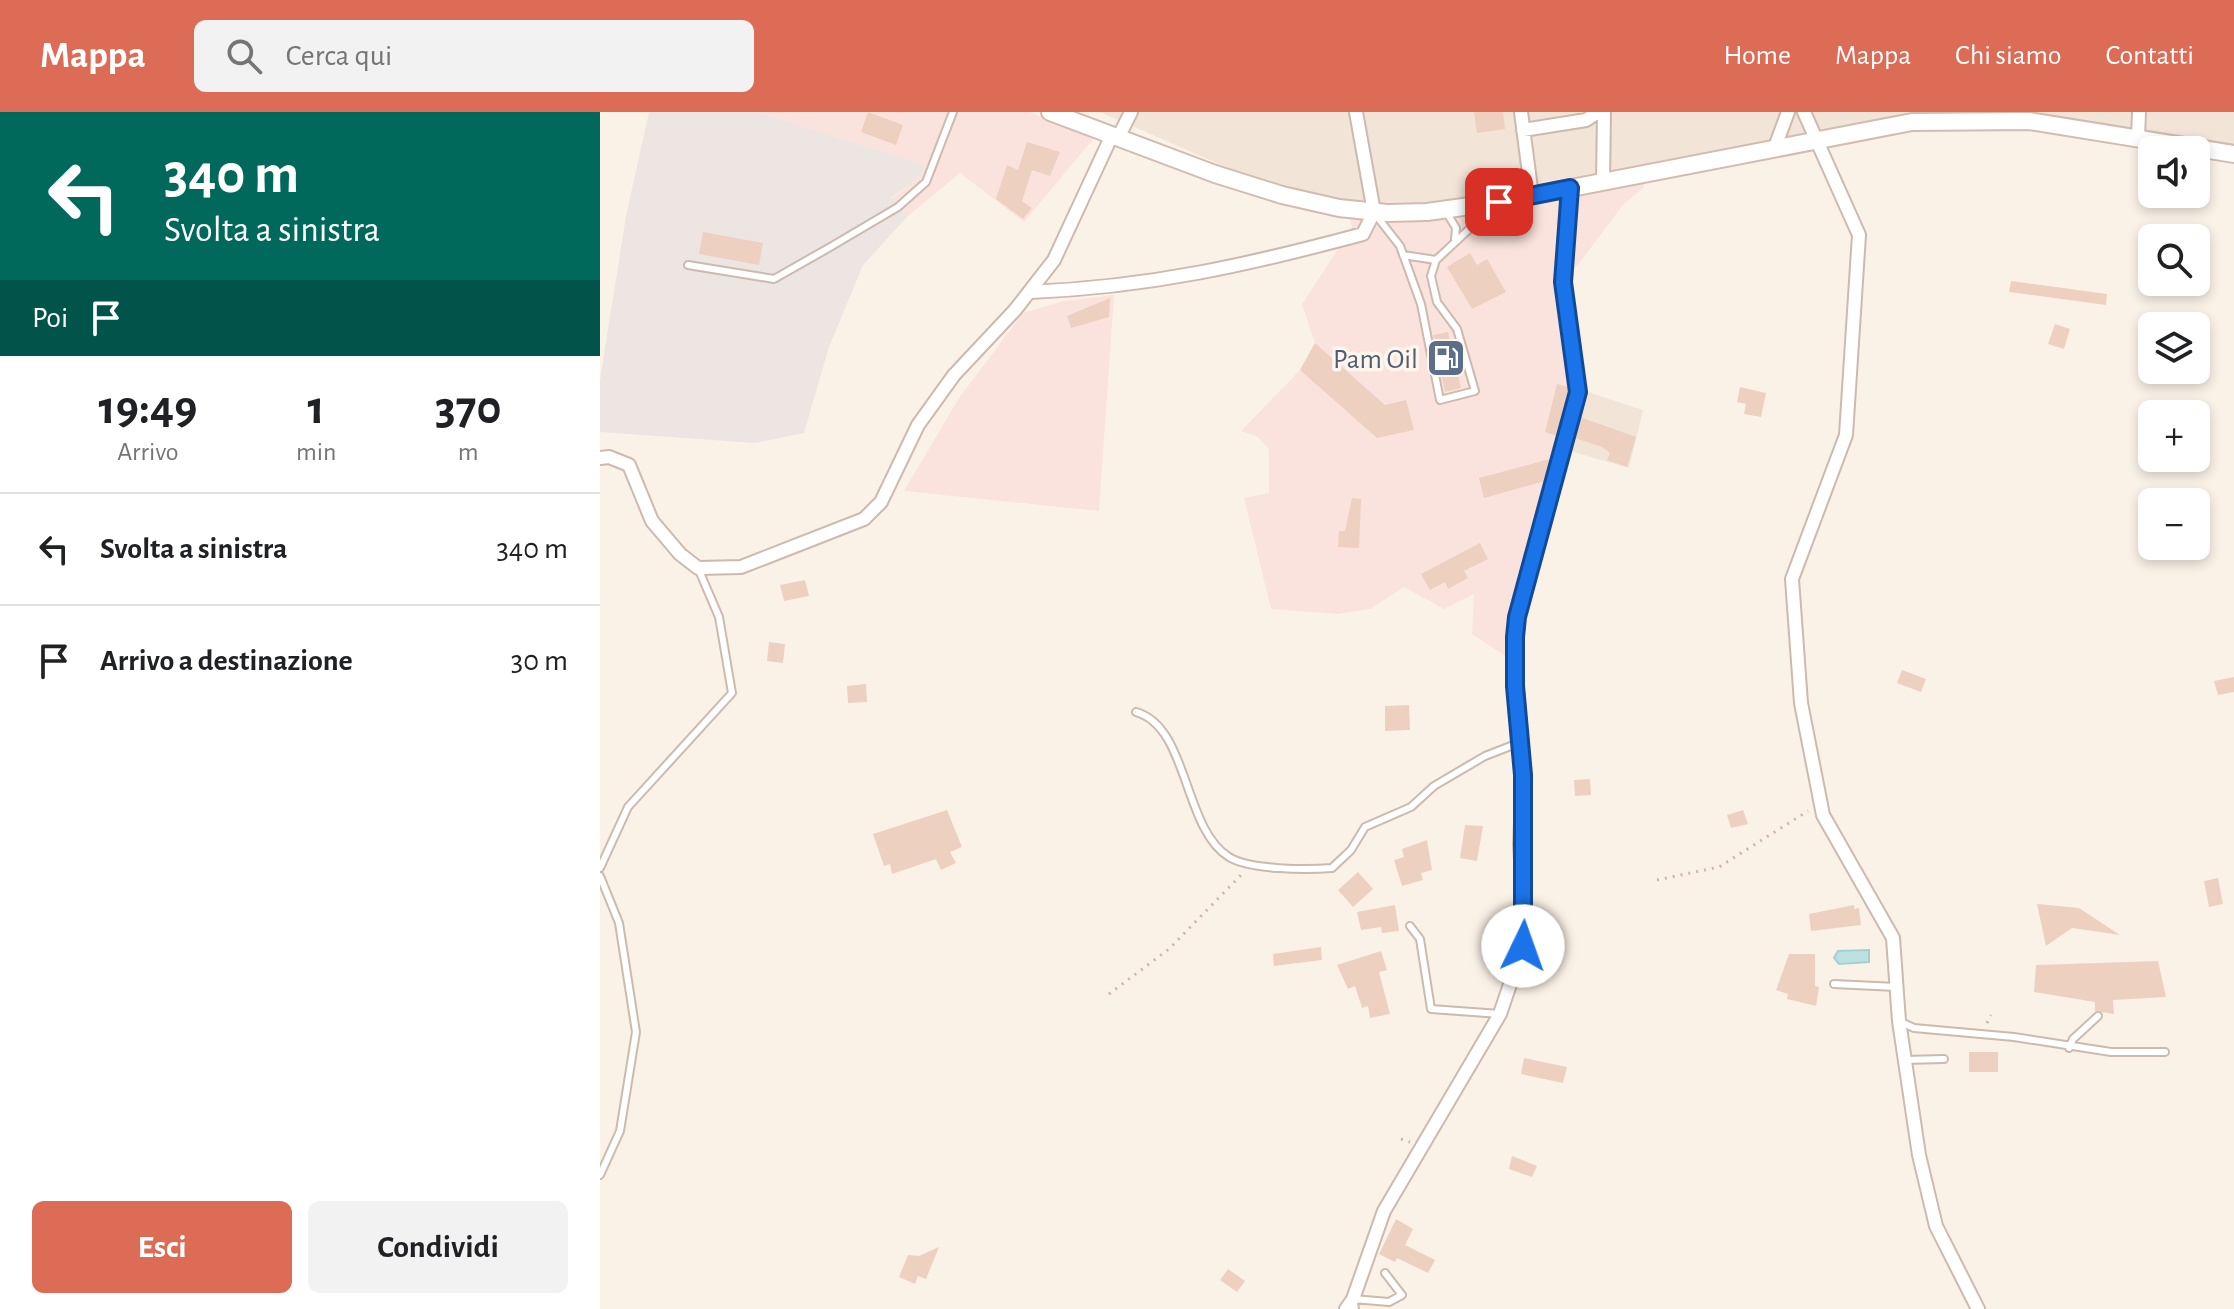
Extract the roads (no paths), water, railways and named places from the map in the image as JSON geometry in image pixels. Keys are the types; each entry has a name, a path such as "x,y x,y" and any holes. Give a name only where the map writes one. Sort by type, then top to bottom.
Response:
{"main road":[{"path":"1050,112 1282,195 1374,212 1445,210 1499,202 1912,122 1974,120 2043,123 2138,137"},
{"path":"2210,150 2234,154"}],"street":[{"path":"600,458 609,457 629,465 652,521 680,554 698,568 741,567 864,519 881,502 918,425 954,375 1030,292 1054,260 1115,136 1131,112"},
{"path":"1030,292 1150,284 1219,271 1363,234 1374,212 1356,112"},
{"path":"1521,112 1532,196"},
{"path":"1523,130 1586,120 1598,112"},
{"path":"1603,181 1604,112"},
{"path":"1775,147 1788,112"},
{"path":"1804,112 1859,235 1846,435 1792,579 1801,703 1823,815 1893,938 1899,1021 1919,1155 1936,1226 1978,1309"},
{"path":"2138,136 2139,112"},
{"path":"1351,1306 1384,1211 1500,1014 1523,946 1521,742 1515,686 1517,617 1578,392 1563,282 1570,188"}],"lane":[{"path":"688,265 774,279 832,246 898,207 926,182 953,112"},
{"path":"1374,212 1403,255 1421,304 1440,400 1475,391 1457,329 1437,302 1431,276 1436,260 1499,202"},
{"path":"1445,210 1456,228 1454,243"},
{"path":"1403,255 1436,260"},
{"path":"600,868 628,807 732,693 719,617 698,568"},
{"path":"1136,712 1158,724 1218,847 1241,863 1332,868 1351,850 1365,827 1411,807 1434,786 1485,756 1521,742"},
{"path":"600,876 619,923 636,1032 620,1131 600,1175"},
{"path":"1410,926 1420,939 1431,1009 1500,1014"},
{"path":"1834,984 1896,987"},
{"path":"2069,1048 2073,1039 2098,1016"},
{"path":"1899,1021 1914,1028 2014,1037 2069,1048 2165,1052"},
{"path":"1904,1060 1944,1059"},
{"path":"1351,1306 1402,1295 1385,1273"}],"water":[{"path":"1869,950 1869,962 1839,964 1834,958 1838,951"}],"place":[{"name":"Pam Oil","path":"1446,358"}]}
